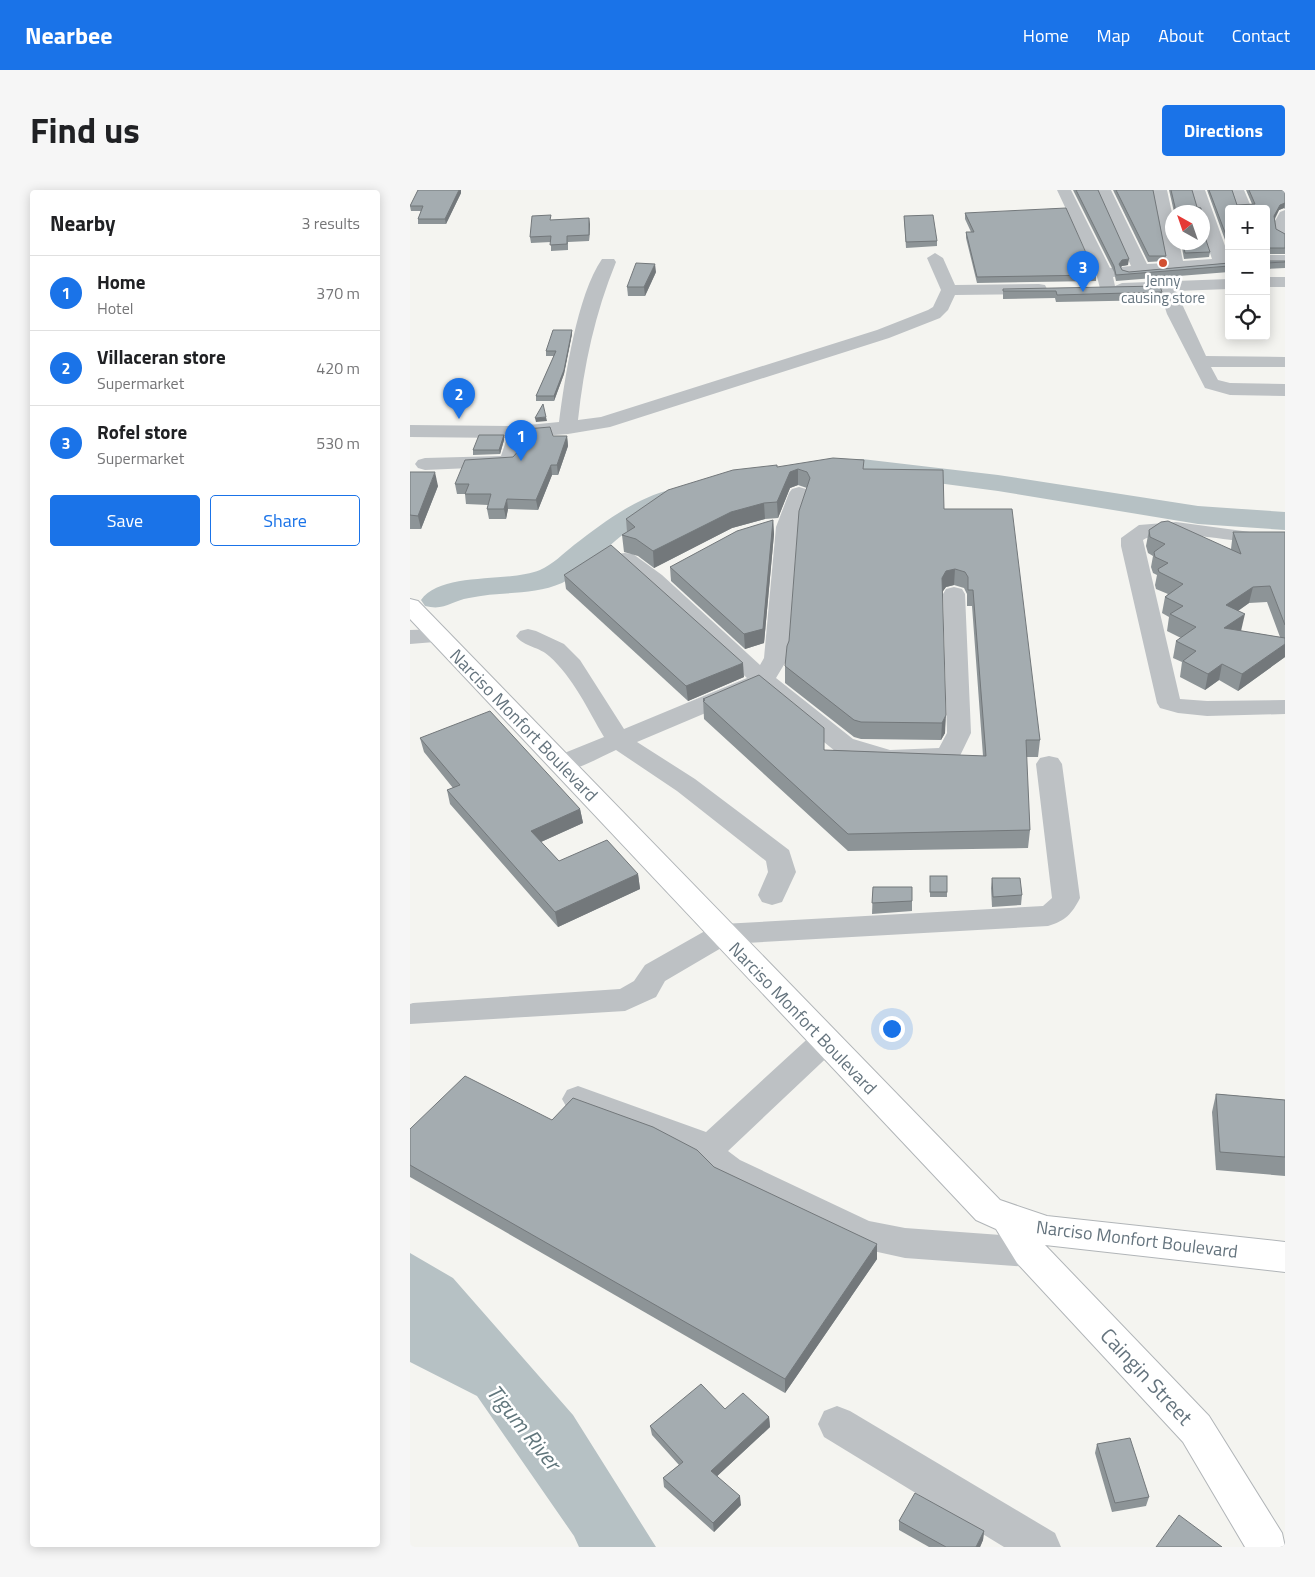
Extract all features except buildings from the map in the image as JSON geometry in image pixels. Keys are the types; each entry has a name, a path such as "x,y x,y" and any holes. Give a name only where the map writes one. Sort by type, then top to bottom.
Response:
{"main road":[{"name":"Narciso Monfort Boulevard","path":"410,606 424,636 561,764 988,1210 1008,1219 1047,1230 1285,1257"},
{"name":"Caingin Street","path":"1008,1219 1028,1252 1085,1309 1196,1429 1268,1547"}],"street":[{"path":"1064,190 1100,283"},
{"path":"1104,190 1141,269"},
{"path":"1160,190 1176,266"},
{"path":"1100,283 1141,269 1225,263 1198,190"},
{"path":"1237,190 1243,205"},
{"path":"1285,215 1282,221 1285,234"},
{"path":"935,258 950,290"},
{"path":"1270,260 1285,260"},
{"path":"568,428 574,377 595,290 608,262"},
{"path":"1270,282 1285,282"},
{"path":"1100,283 1166,286 1225,284"},
{"path":"1166,286 1207,379 1217,386 1230,389 1285,390"},
{"path":"950,290 1054,289"},
{"path":"410,431 518,432 603,423 883,334 934,314 940,310 950,290"},
{"path":"1199,361 1285,362"},
{"path":"425,464 496,464 506,462 511,458 518,432"},
{"path":"561,764 763,680 776,658 776,527 799,493"},
{"path":"1285,540 1265,540 1176,528 1146,529 1132,538 1132,546 1168,703 1174,706 1196,708 1285,707"},
{"path":"625,559 661,574 763,680 844,745 889,758 948,756 956,743 959,732 954,594"},
{"path":"528,636 556,649 572,665 618,739 633,752 686,785 780,856 782,872 772,895"},
{"path":"1246,707 1285,690"},
{"path":"413,1014 625,1000 645,989 655,972 722,934 1048,916 1060,909 1066,898 1050,764"},
{"path":"711,1147 826,1040"},
{"path":"578,1098 711,1147"},
{"path":"711,1147 714,1158 728,1170 864,1234 905,1243 1028,1252"},
{"path":"837,1424 1041,1547"}],"water":[{"name":"Tigum River","path":"410,1253 453,1278 573,1415 656,1547 579,1547 574,1536 477,1396 410,1362"}],"waterway":[{"path":"812,471 862,467 907,471 998,483 1198,515 1285,521"},
{"path":"436,600 463,589 508,586 553,576 618,525 653,505 673,497"}],"place":[{"name":"Jenny causing store","path":"1163,263"},
{"name":"Rofel store","path":"1083,292"},
{"name":"Villaceran store","path":"459,419"},
{"name":"Home","path":"521,461"}]}
